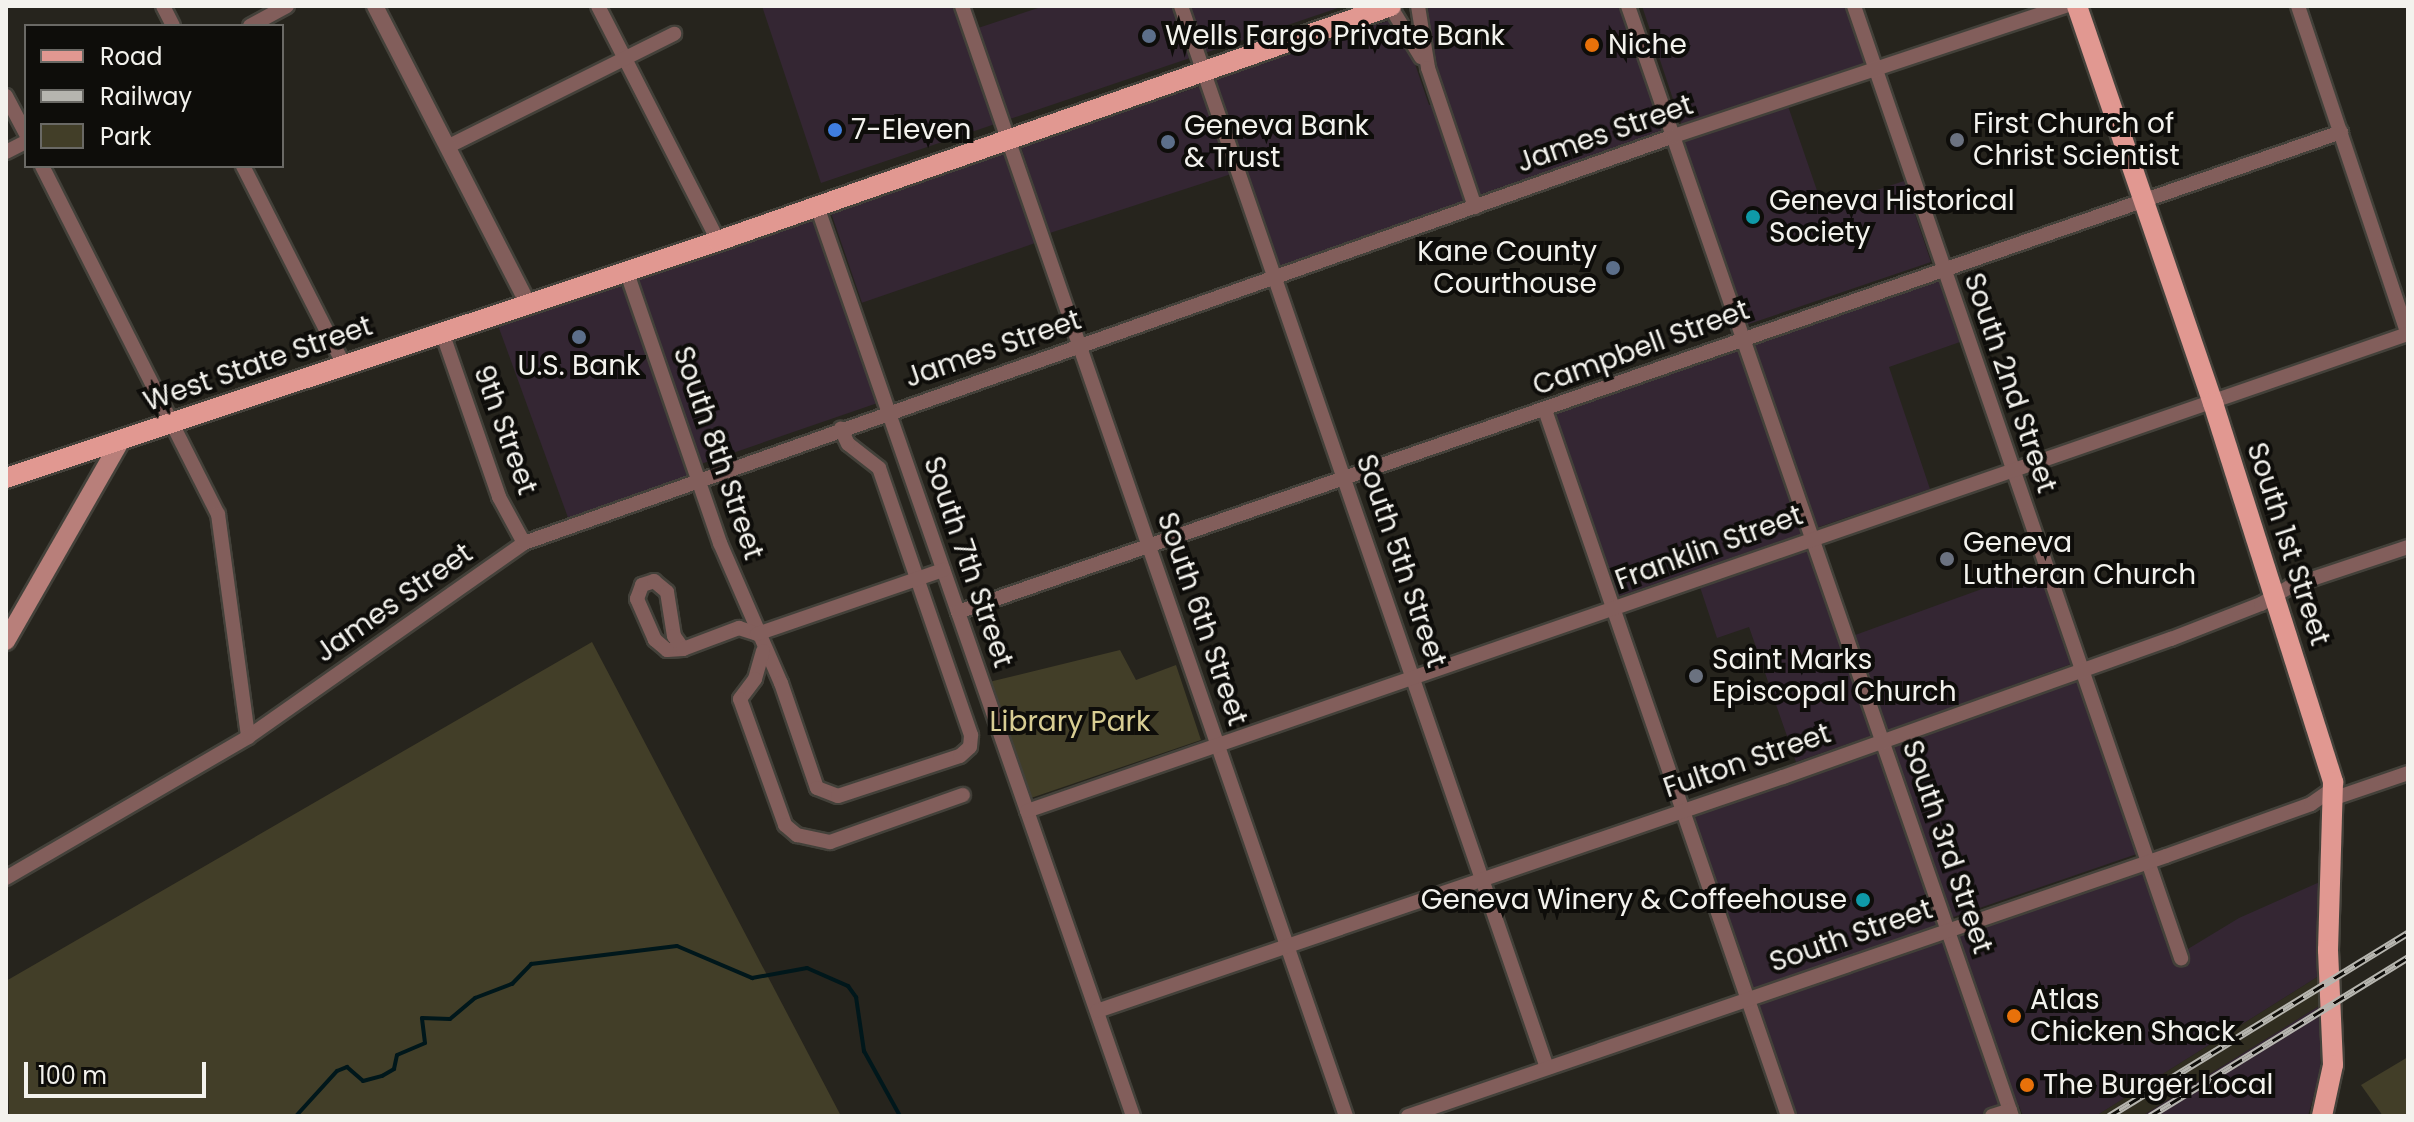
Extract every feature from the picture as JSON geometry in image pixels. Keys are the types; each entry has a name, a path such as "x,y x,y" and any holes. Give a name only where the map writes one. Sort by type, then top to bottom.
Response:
{"main road":[{"name":"West State Street","path":"6,478 343,363 718,241 1391,6"},
{"name":"South 1st Street","path":"2077,6 2276,595 2335,798 2328,950 2333,1065 2322,1116"},
{"path":"6,641 121,440"}],"street":[{"path":"163,6 172,24"},
{"path":"254,24 287,6"},
{"path":"375,6 528,304"},
{"path":"598,6 718,241"},
{"name":"South 6th Street","path":"962,6 1346,1116"},
{"name":"South 5th Street","path":"1181,6 1547,1068"},
{"path":"1391,6 1428,68"},
{"path":"1418,6 1428,68 1475,207"},
{"name":"South 3rd Street","path":"1628,6 2011,1113"},
{"name":"South 2nd Street","path":"1854,6 2181,958"},
{"name":"James Street","path":"6,878 248,737 524,543 699,478 1277,278 1674,136 1876,72 2065,6"},
{"path":"2298,6 2408,334"},
{"path":"447,147 624,56 674,34"},
{"path":"6,96 24,130"},
{"name":"Campbell Street","path":"958,612 2341,132"},
{"path":"6,152 24,143"},
{"path":"43,168 218,514 248,737"},
{"path":"244,168 343,363"},
{"name":"South 7th Street","path":"817,206 1133,1116"},
{"name":"South 8th Street","path":"626,270 763,651 781,683 817,788 826,796 960,756 970,747 971,735 916,580"},
{"name":"9th Street","path":"442,332 499,497 524,543"},
{"name":"Franklin Street","path":"1027,811 2408,334"},
{"path":"1545,410 1788,1116"},
{"path":"841,429 848,444 879,468 916,580"},
{"name":"Fulton Street","path":"1097,1011 1884,740 2408,547"},
{"path":"683,649 674,636 667,592 654,581 642,585 637,599 655,640 667,650 683,649 739,628 757,634 943,570"},
{"path":"763,651 755,679 740,699 785,825 797,835 830,842 963,795"},
{"path":"2335,798 2408,773"},
{"name":"South Street","path":"1408,1116 2335,798"},
{"path":"1992,1116 2011,1113"}],"shaded area":[{"path":"762,6 953,6 963,33 1044,6 1344,6 821,183"},
{"path":"1423,6 1620,6 1663,131 1476,196 1412,10"},
{"path":"1642,6 1845,6 1865,64 1682,126"},
{"path":"1399,17 1429,105 1436,104 1469,206 1279,273 1214,80"},
{"path":"1201,86 1230,174 1049,233 1020,145"},
{"path":"1788,106 1823,208 1904,181 1931,262 1746,325 1684,142"},
{"path":"1005,153 1036,243 862,303 831,213"},
{"path":"813,218 877,403 701,464 637,279"},
{"path":"623,274 696,475 569,521 496,320"},
{"path":"1937,275 1960,342 1889,367 1930,489 1816,528 1751,339"},
{"path":"1738,345 1803,533 1616,598 1551,409"},
{"path":"1807,546 1873,735 1796,762 1749,627 1717,638 1699,584"},
{"path":"2042,567 2077,662 1888,731 1853,636"},
{"path":"2076,675 2138,854 1951,918 1890,739"},
{"path":"1877,747 1939,926 1753,990 1692,811"},
{"path":"2147,865 2178,955 2239,918 2322,881 2319,976 2096,1116 2023,1116 2019,1106 1989,1116 1791,1116 1753,1001"},
{"path":"2319,976 2322,1004 2142,1116 2096,1116"},
{"path":"2322,1004 2320,1073 2308,1116 2142,1116"}],"green space":[{"path":"592,642 841,1116 9,1116 6,981"},
{"name":"Library Park","path":"1120,650 1136,680 1176,665 1201,740 1031,798 989,682"},
{"path":"2408,1057 2408,1116 2383,1116 2361,1085"}],"waterway":[{"path":"296,1116 337,1071 347,1067 363,1081 382,1076 394,1069 397,1055 425,1043 422,1018 450,1019 475,998 512,984 531,964 677,946 752,978 807,968 848,986 856,997 864,1051 900,1116"}],"railway":[{"path":"2109,1116 2408,933"},
{"path":"2150,1116 2408,957"}],"place":[{"name":"Wells Fargo Private Bank","path":"1149,36"},
{"name":"Niche","path":"1592,45"},
{"name":"7-Eleven","path":"835,130"},
{"name":"First Church of Christ Scientist","path":"1957,140"},
{"name":"Geneva Bank & Trust","path":"1168,142"},
{"name":"Geneva Historical Society","path":"1753,217"},
{"name":"Kane County Courthouse","path":"1613,268"},
{"name":"U.S. Bank","path":"579,337"},
{"name":"Geneva Lutheran Church","path":"1947,559"},
{"name":"Saint Marks Episcopal Church","path":"1696,676"},
{"name":"Geneva Winery & Coffeehouse","path":"1863,900"},
{"name":"Atlas Chicken Shack","path":"2014,1016"},
{"name":"The Burger Local","path":"2027,1085"}]}
